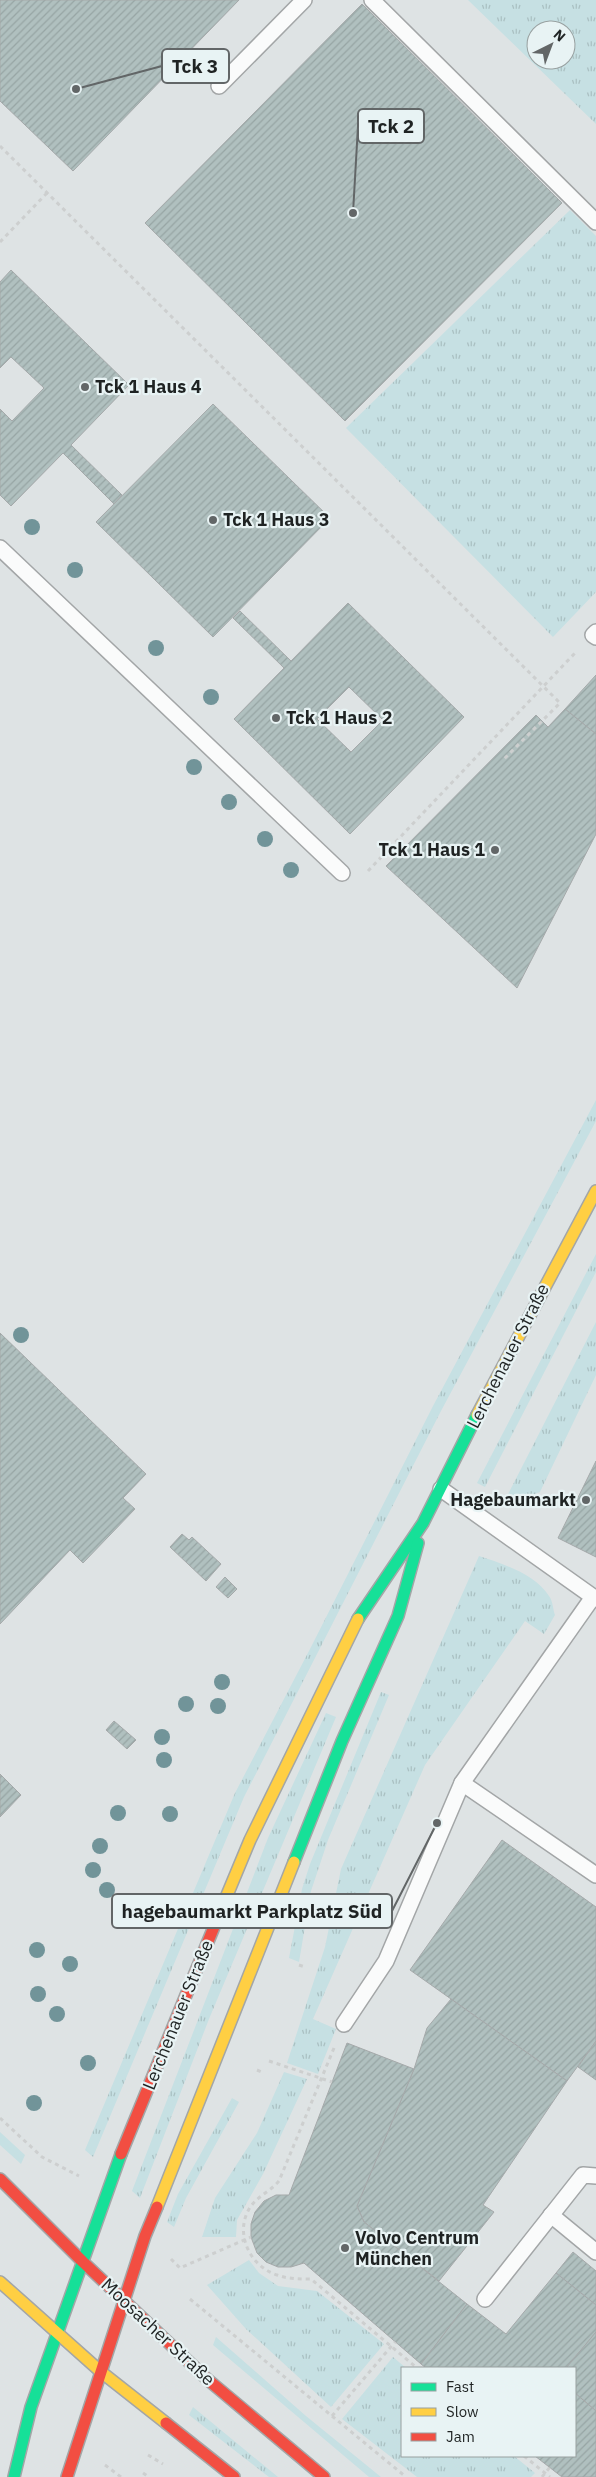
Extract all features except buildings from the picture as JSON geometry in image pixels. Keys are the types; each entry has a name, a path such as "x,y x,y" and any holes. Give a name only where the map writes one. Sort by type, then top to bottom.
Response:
{"main road":[{"name":"Lerchenauer Straße","path":"14,2477 31,2407 117,2164 250,1840 357,1620 423,1522 498,1372 596,1191"},
{"name":"Lerchenauer Straße","path":"67,2477 145,2236 342,1741 398,1616 423,1522"},
{"name":"Moosacher Straße","path":"0,2179 83,2262 207,2379 324,2477"},
{"path":"0,2282 100,2371 234,2477"}],"lane":[{"path":"219,86 304,0"},
{"path":"372,0 596,222"},
{"path":"0,548 342,873"},
{"path":"344,2024 386,1961 462,1783 594,1598 441,1489"},
{"path":"462,1783 596,1875"},
{"path":"485,2299 584,2175 596,2176"},
{"path":"551,2215 596,2252"}],"path":[{"path":"0,146 560,703 503,760"},
{"path":"0,242 47,193"},
{"path":"342,873 357,882 595,635"},
{"path":"298,1965 305,1967"},
{"path":"344,2024 279,2181 260,2195 246,2214 243,2240 254,2260 265,2270 275,2275 293,2279 311,2279 416,2367"},
{"path":"269,2061 332,2082"},
{"path":"257,2070 264,2073"},
{"path":"0,2118 42,2157 64,2166"},
{"path":"180,2268 251,2237"},
{"path":"190,2299 406,2477"},
{"path":"332,2416 395,2342"},
{"path":"148,2455 170,2469"},
{"path":"525,2457 550,2477"},
{"path":"542,2477 550,2467"},
{"path":"143,2473 149,2477"}],"green space":[{"path":"468,0 596,0 596,124 540,70 576,70 576,20 526,20 526,56"},
{"path":"570,210 596,236 596,592 553,637 346,428"},
{"path":"596,1100 596,1121 441,1411 244,1797 93,2157 85,2150 235,1793 433,1406"},
{"path":"596,1254 596,1272 485,1487 477,1483"},
{"path":"596,1322 596,1375 540,1492 502,1506"},
{"path":"479,1556 518,1571 536,1582 550,1598 555,1615 544,1634 525,1621 425,1765 313,2019 336,2029 318,2074 287,2063 325,1947 341,1869"},
{"path":"381,1692 389,1695 328,1840 311,1891 299,1962 289,1958 302,1889 310,1864"},
{"path":"326,1713 336,1717 209,2019 140,2198 132,2191 268,1838"},
{"path":"284,2072 307,2079 263,2174 237,2220 236,2237 202,2237 215,2198 257,2133"},
{"path":"232,2098 239,2102 186,2198 174,2227 167,2222 178,2194"},
{"path":"0,2132 25,2155 21,2164 0,2145"},
{"path":"249,2260 259,2273 278,2286 317,2291 384,2344 331,2407 246,2329 207,2285"},
{"path":"216,2337 306,2416 381,2477 369,2477 213,2345"},
{"path":"393,2357 405,2367 401,2367 401,2457 515,2457 535,2473 531,2477 417,2477 342,2419"},
{"path":"193,2407 278,2477 269,2477 189,2415"}],"traffic: fast":[{"path":"358,1619 423,1523 477,1415"},
{"path":"294,1862 342,1741 398,1616 418,1543"},
{"path":"14,2477 31,2407 121,2154"}],"traffic: slow":[{"path":"477,1415 596,1191"},
{"path":"225,1900 250,1840 358,1619"},
{"path":"157,2207 294,1862"},
{"path":"0,2282 100,2371 166,2423"}],"traffic: jam":[{"path":"121,2154 225,1900"},
{"path":"0,2179 83,2262 207,2379 324,2477"},
{"path":"67,2477 145,2236 157,2207"},
{"path":"166,2423 234,2477"}],"place":[{"name":"Tck 3","path":"76,89"},
{"name":"Tck 2","path":"353,213"},
{"name":"Tck 1 Haus 4","path":"85,387"},
{"name":"Tck 1 Haus 3","path":"213,520"},
{"name":"Tck 1 Haus 2","path":"276,718"},
{"name":"Tck 1 Haus 1","path":"495,850"},
{"name":"Hagebaumarkt","path":"586,1500"},
{"name":"hagebaumarkt Parkplatz Süd","path":"437,1823"},
{"name":"Volvo Centrum München","path":"345,2248"}]}
